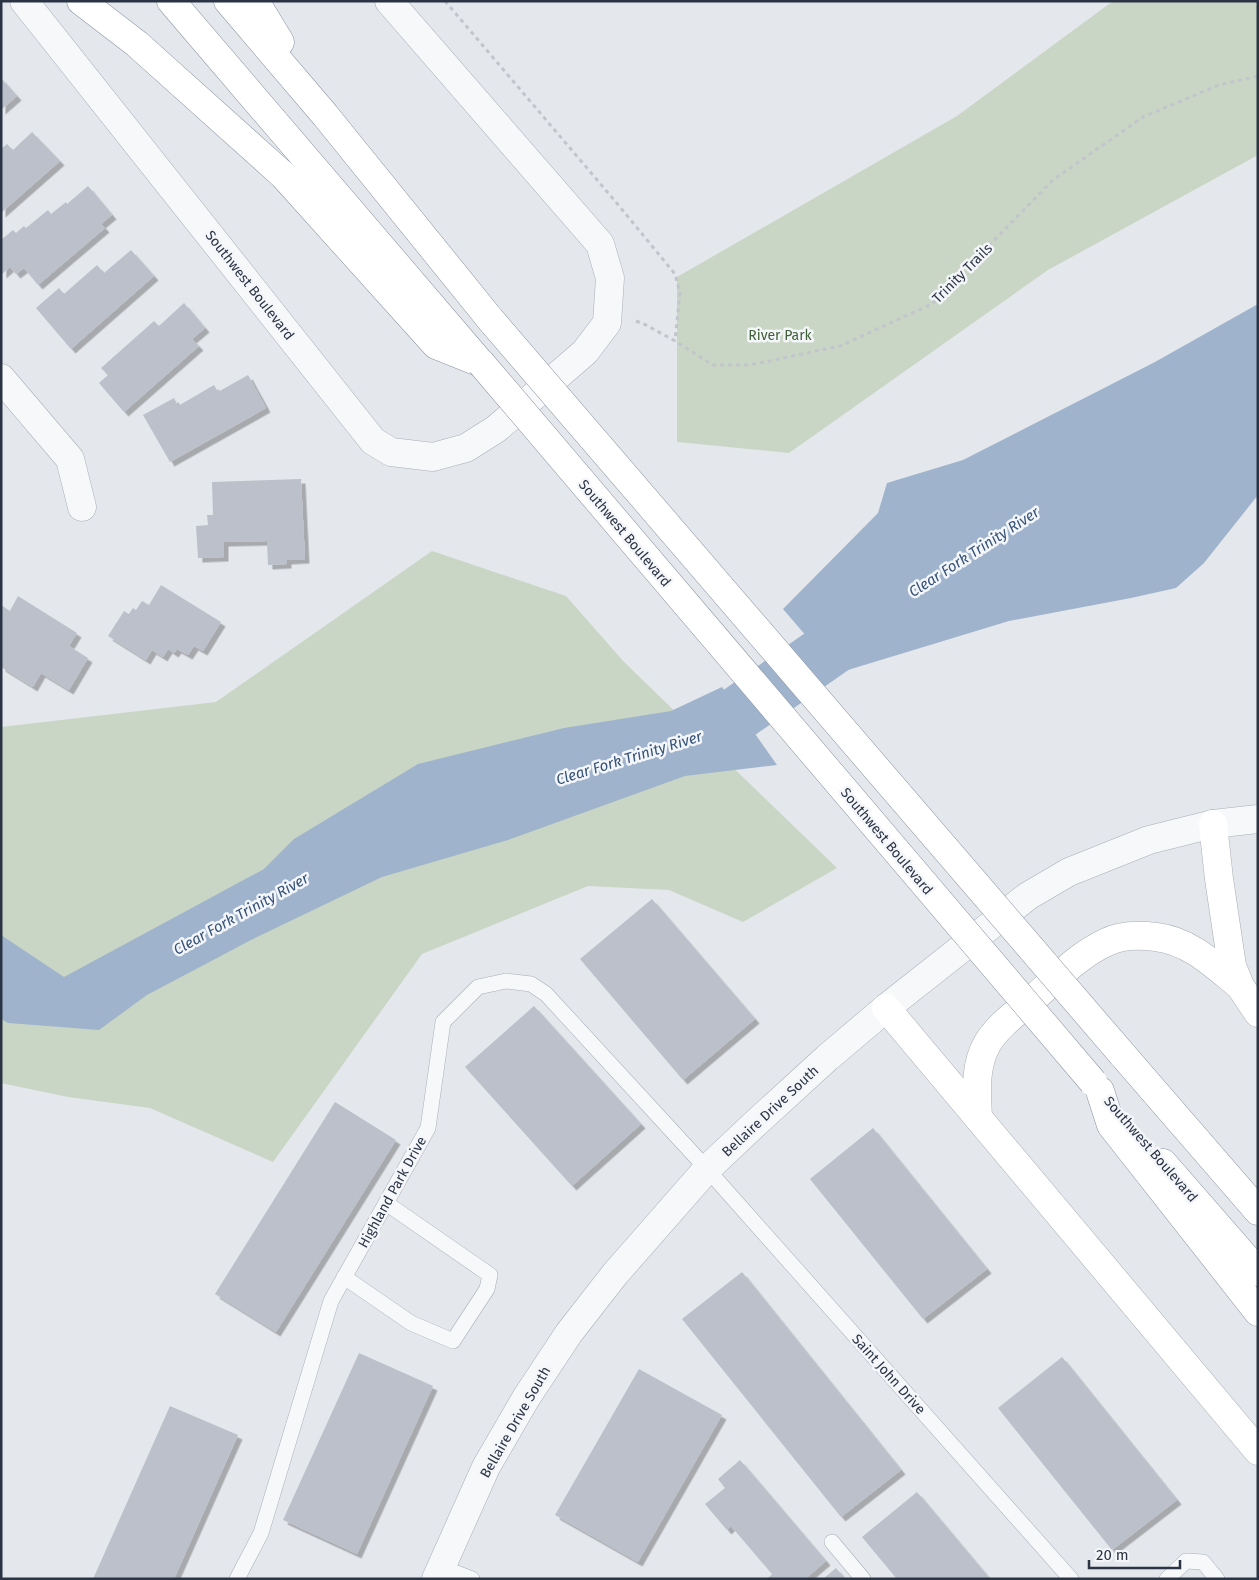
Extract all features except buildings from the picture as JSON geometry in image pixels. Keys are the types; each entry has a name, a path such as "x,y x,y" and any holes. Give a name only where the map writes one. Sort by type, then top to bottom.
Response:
{"main road":[{"path":"81,1 137,44 283,175 436,345 480,363"},
{"name":"Southwest Boulevard","path":"172,1 1096,1087 1258,1272"},
{"path":"228,1 325,115 490,320 1258,1211"},
{"path":"255,1 325,115"},
{"path":"1213,824 1232,966 1240,986 1258,1013"},
{"path":"978,1118 977,1086 979,1064 986,1044 998,1028 1087,952 1109,941 1132,936 1156,937 1177,942 1198,952 1240,986"},
{"path":"886,1008 1258,1451"},
{"path":"1096,1087 1111,1125 1258,1312"}],"street":[{"name":"Southwest Boulevard","path":"24,1 374,441 392,452 432,457 466,448 496,429 584,352 607,323 610,278 600,244 388,1"},
{"path":"1,378 70,459 82,507"},
{"name":"Bellaire Drive South","path":"438,1573 486,1467 526,1398 569,1333 614,1274 707,1169 827,1058 886,1008 1028,896 1069,872 1149,840 1213,824 1258,820"}],"lane":[{"name":"Highland Park Drive","path":"237,1579 261,1533 331,1301 428,1128 443,1022 478,987 506,981 531,984 546,994 707,1169"},
{"name":"Saint John Drive","path":"707,1169 1071,1579"},
{"path":"344,1277 411,1324 453,1341 487,1289 490,1275 386,1203"},
{"path":"832,1542 863,1579"},
{"path":"1166,1579 1186,1561 1203,1562 1217,1579"},
{"path":"438,1573 472,1579"}],"path":[{"path":"445,1 675,274 680,293 675,341"},
{"name":"Trinity Trails","path":"608,312 646,324 713,364 750,364 840,346 932,304 1053,180 1143,117 1220,84 1258,76"}],"green space":[{"name":"River Park","path":"1113,1 1258,1 1258,155 1048,270 789,453 677,442 677,277 957,116"},
{"path":"432,551 566,596 624,662 837,868 743,922 669,890 588,886 422,954 273,1162 150,1108 68,1097 1,1083 1,727 216,702"}],"water":[{"path":"1258,304 1258,495 1204,563 1176,588 1009,621 838,673 783,609 878,513 887,483 963,460 1155,362"},
{"path":"722,687 777,765 685,776 508,840 382,877 251,940 147,995 99,1030 8,1023 1,1019 1,935 64,977 264,869 294,839 418,764 564,728 671,711"}],"waterway":[{"name":"Clear Fork Trinity River","path":"674,746 704,737 885,611"}]}
